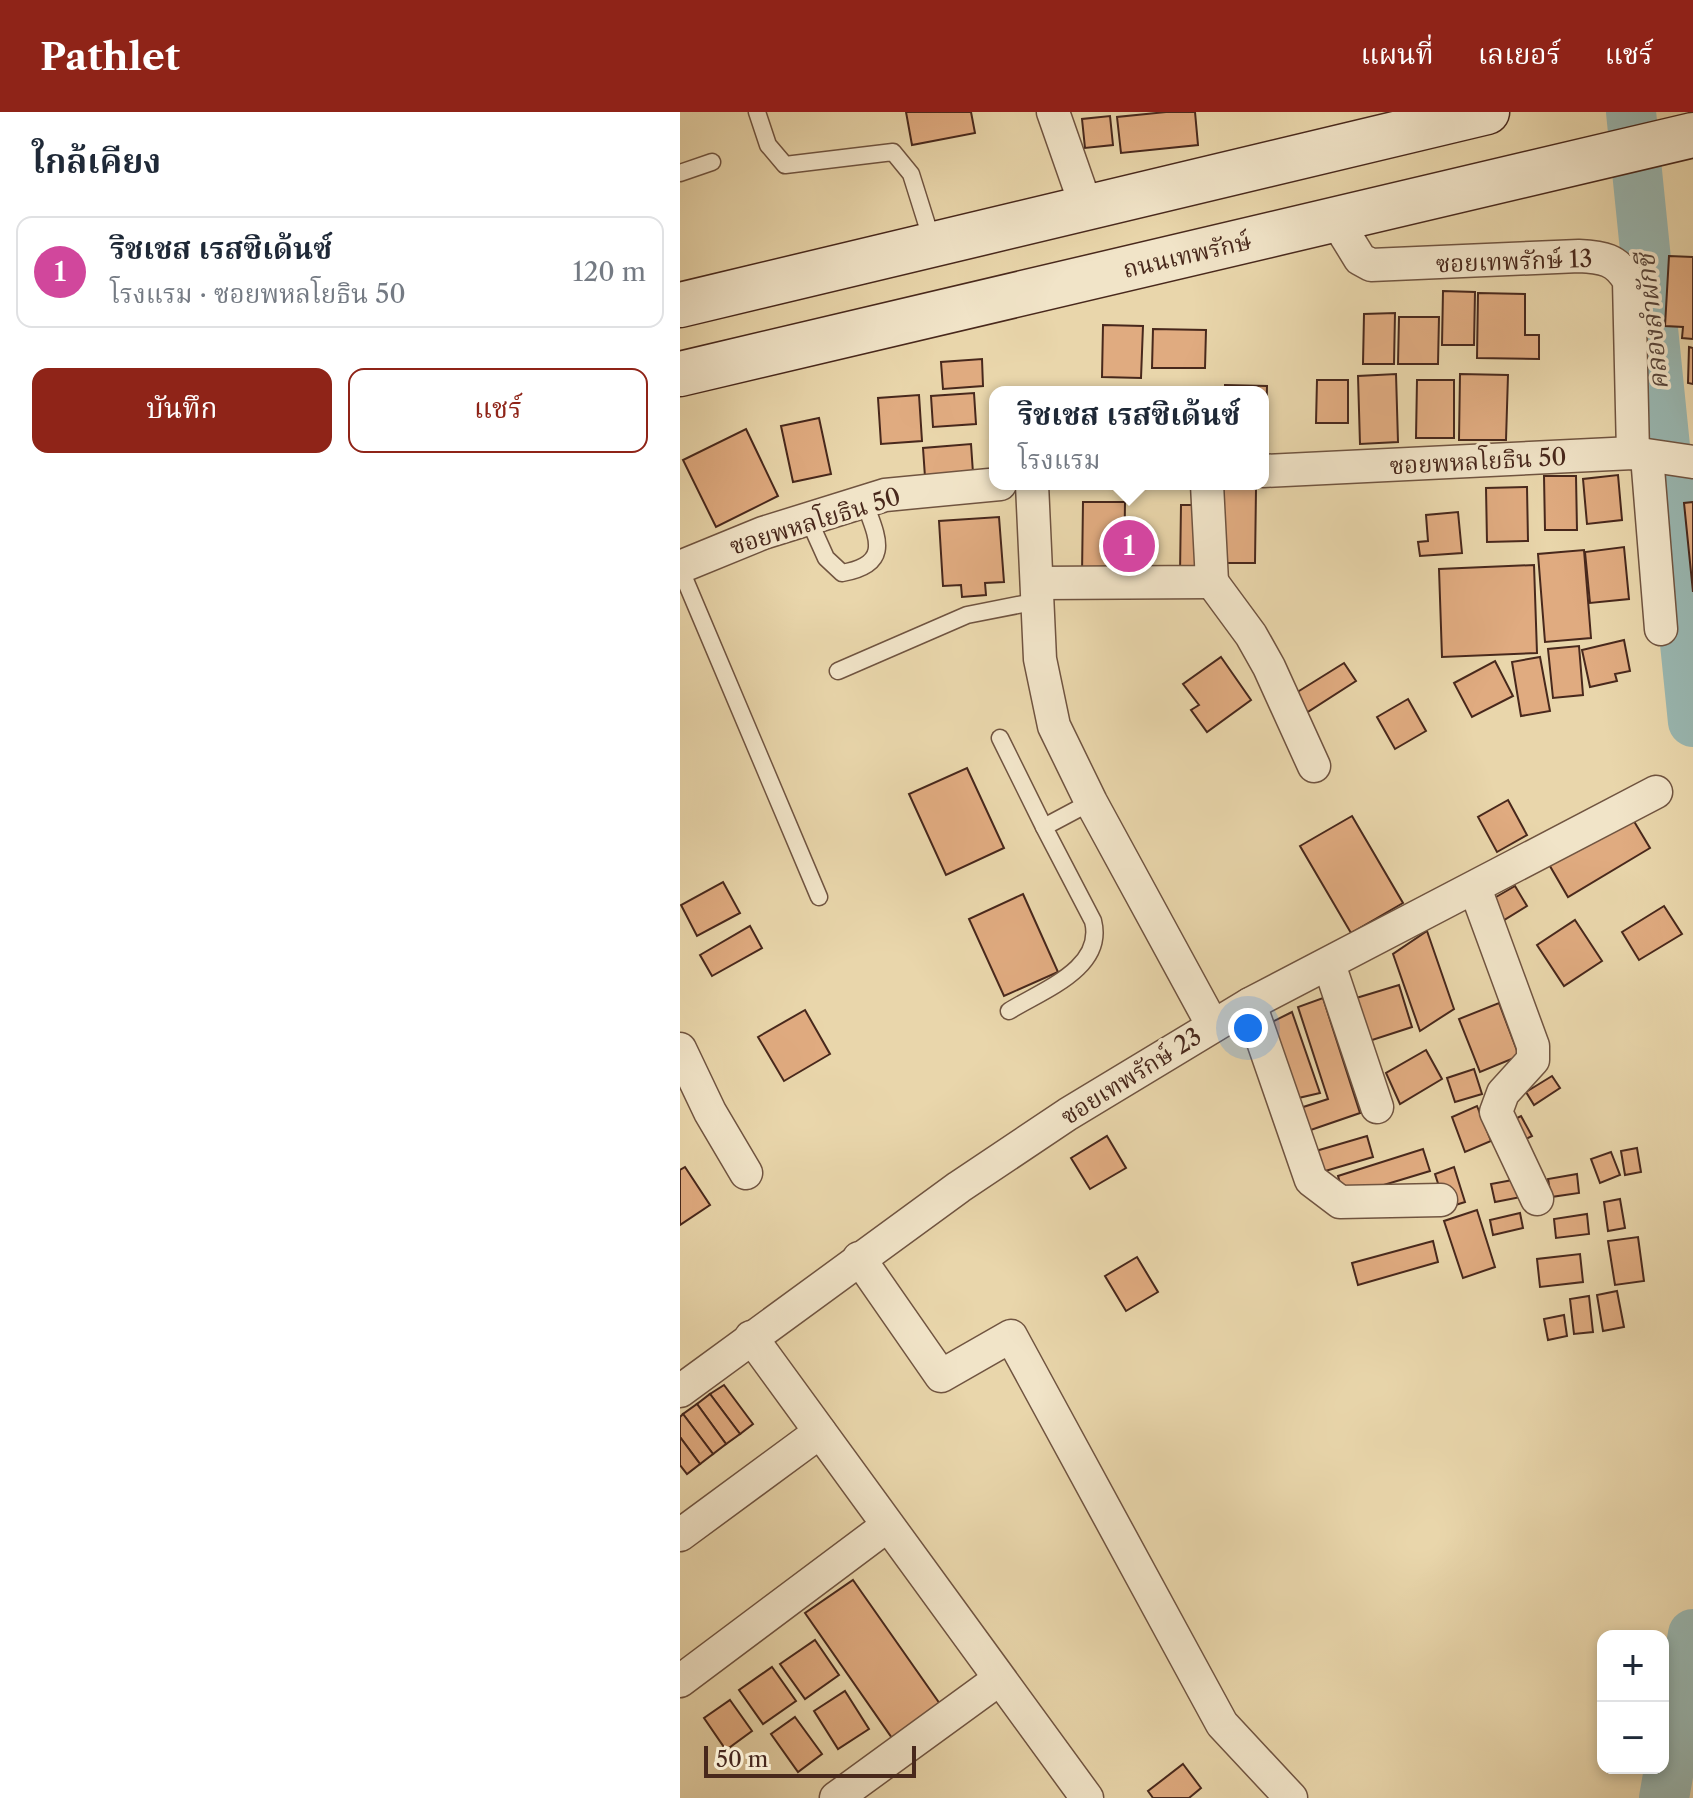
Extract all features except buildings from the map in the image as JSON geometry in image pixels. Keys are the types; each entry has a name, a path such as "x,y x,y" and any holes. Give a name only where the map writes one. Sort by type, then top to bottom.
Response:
{"main road":[{"path":"680,305 1487,112"},
{"name":"ถนนเทพรักษ์","path":"680,374 1682,138"}],"street":[{"path":"1053,112 1087,209"},
{"name":"ซอยเทพรักษ์ 13","path":"1336,220 1360,259 1371,265 1579,256 1603,257 1614,262 1629,281 1645,455"},
{"path":"1645,455 1661,629"},
{"name":"ซอยพหลโยธิน 50","path":"1269,471 1645,455 1693,462"},
{"name":"ซอยพหลโยธิน 50","path":"680,567 808,518 864,501 926,488 989,485"},
{"path":"1032,490 1045,693 1054,726 1091,802 1213,1026"},
{"path":"1207,490 1212,582 1269,667 1314,766"},
{"path":"1037,592 1212,582"},
{"name":"ซอยเทพรักษ์ 23","path":"680,1391 859,1258 1056,1122 1250,1004 1656,792"},
{"path":"1475,888 1533,1046 1533,1060 1503,1093 1497,1102 1496,1112 1537,1199"},
{"path":"1329,964 1377,1107"},
{"path":"1250,1004 1311,1180 1340,1202 1441,1200"},
{"path":"680,1049 710,1112 746,1173"},
{"path":"859,1258 941,1376 1011,1336 1222,1724 1291,1798"},
{"path":"751,1337 998,1680 1087,1798"},
{"path":"680,1535 820,1432"},
{"path":"680,1681 887,1526"},
{"path":"836,1798 998,1680"}],"lane":[{"path":"757,112 768,145 785,165 893,152 911,174 933,246"},
{"path":"680,173 712,162"},
{"path":"808,518 833,568 842,573 858,571 872,562 878,551 878,541 864,501"},
{"path":"680,567 819,897"},
{"path":"838,671 967,615 1037,592"},
{"path":"1000,738 1093,921 1097,937 1092,952 1081,966 1009,1011"},
{"path":"1044,827 1091,802"}],"waterway":[{"name":"คลองลำผักชี","path":"1631,112 1693,722"},
{"name":"คลองลำผักชี","path":"1664,1798 1693,1634"}],"place":[{"name":"ริชเชส เรสซิเด้นซ์","path":"1129,546"}]}
